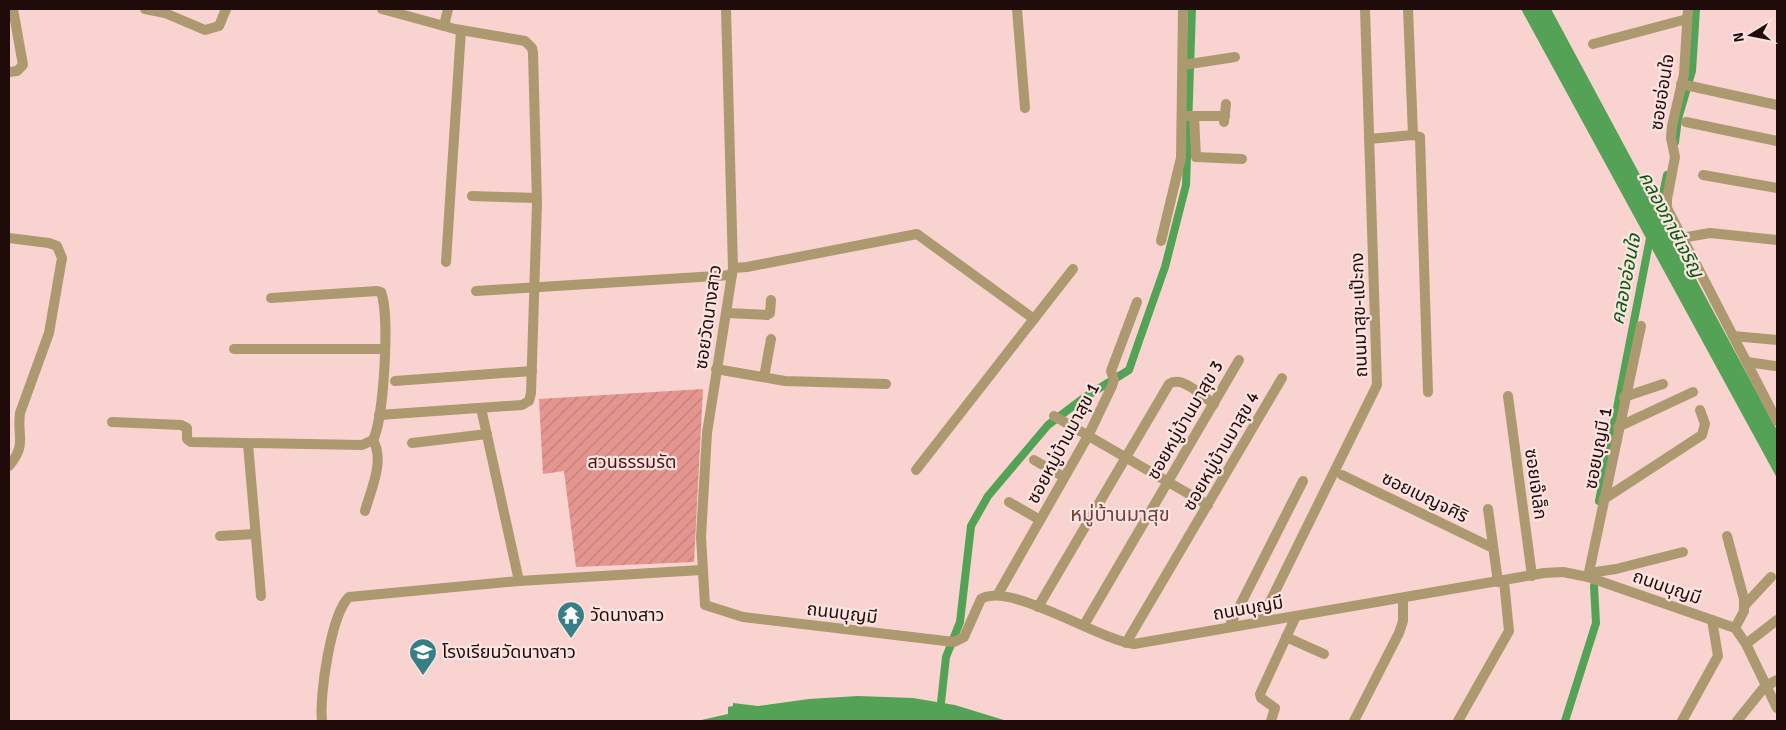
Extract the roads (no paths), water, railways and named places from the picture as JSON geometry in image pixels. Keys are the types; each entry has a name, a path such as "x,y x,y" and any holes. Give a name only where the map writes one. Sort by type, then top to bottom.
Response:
{"street":[{"path":"9,72 17,71 23,65 13,9"},
{"path":"145,9 164,13 205,30 219,26 226,9"},
{"path":"379,415 522,405 528,401 532,371 536,198 532,48 525,41 461,30 382,9"},
{"path":"444,26 448,9"},
{"name":"ซอยวัดนางสาว","path":"704,605 701,570 707,433 732,272 726,9"},
{"path":"1017,9 1025,108"},
{"path":"1161,240 1181,158 1183,9"},
{"name":"ถนนมาสุข-แป๊ะกง","path":"1260,622 1377,385 1364,9"},
{"path":"1408,9 1413,135"},
{"path":"1593,44 1688,14"},
{"name":"ซอยอ่อนใจ","path":"1681,238 1667,208 1666,199 1675,162 1672,126 1686,85 1685,62 1688,14"},
{"path":"446,262 461,30"},
{"path":"1183,66 1234,58"},
{"path":"1686,85 1777,105"},
{"path":"1183,116 1225,119 1226,104"},
{"path":"1194,116 1196,157 1242,160"},
{"path":"1686,122 1777,141"},
{"path":"1369,139 1420,136 1428,392"},
{"path":"1703,175 1777,188"},
{"path":"472,196 536,198"},
{"path":"1777,240 1710,233 1681,238 1777,421"},
{"path":"476,292 732,272 747,267 917,234 1034,319"},
{"path":"9,238 49,243 57,246 62,258 49,333 20,413 21,441 19,454 9,466"},
{"path":"916,470 1073,270"},
{"path":"271,298 377,290 381,292 385,349 379,415 372,440 377,448 378,461 365,511"},
{"path":"726,314 768,316 770,314 771,300"},
{"name":"ซอยหมู่บ้านมาสุข 1","path":"998,594 1088,436 1114,382 1111,371 1137,302"},
{"name":"ซอยบุญมี 1","path":"1589,575 1624,397 1641,326"},
{"path":"1733,336 1777,340"},
{"path":"764,377 772,339"},
{"path":"234,349 385,349"},
{"name":"ซอยหมู่บ้านมาสุข 3","path":"1084,625 1239,360"},
{"path":"1747,362 1776,366"},
{"path":"716,369 785,381 886,384"},
{"path":"395,381 532,371"},
{"name":"ซอยหมู่บ้านมาสุข 4","path":"1126,643 1282,378"},
{"path":"1038,606 1127,458 1165,390 1173,381 1180,381 1214,404"},
{"path":"1624,397 1663,384"},
{"path":"1618,427 1693,392"},
{"name":"ซอยเจ๊เล็ก","path":"1508,396 1532,576"},
{"path":"481,408 519,581"},
{"path":"1604,499 1702,435 1705,424 1700,410"},
{"path":"1054,416 1208,505"},
{"path":"112,422 181,425 187,428 187,439 191,442 362,444 372,440"},
{"path":"412,443 487,434"},
{"path":"248,444 261,596"},
{"path":"1034,460 1064,477"},
{"name":"ซอยเบญจศิริ","path":"1342,475 1493,548"},
{"path":"1229,627 1303,481"},
{"path":"1009,502 1040,520"},
{"name":"ซอยเบญจศิริ","path":"1458,721 1509,631 1501,581 1493,548 1488,510"},
{"path":"220,536 256,534"},
{"path":"1727,536 1745,605 1742,617 1735,628 1746,644 1777,708"},
{"path":"1589,575 1616,570 1682,552"},
{"path":"322,721 322,704 329,649 341,606 349,597 519,581 701,570"},
{"name":"ถนนบุญมี","path":"704,605 743,617 951,642 964,637 981,598 986,595 998,594 1038,606 1112,639 1126,643 1142,643 1563,572 1589,575 1735,628"},
{"path":"1745,605 1771,577"},
{"path":"1354,721 1399,633 1403,621 1403,598"},
{"path":"1271,721 1275,708 1261,698 1260,694 1296,616"},
{"path":"1682,721 1718,656 1712,620"},
{"path":"1746,644 1777,620"},
{"path":"1286,637 1324,654"},
{"path":"1738,721 1766,686 1777,680"}],"waterway":[{"path":"939,721 946,657 960,622 971,526 988,496 1048,425 1085,397 1129,370 1165,267 1186,185 1192,9"},
{"name":"คลองอ่อนใจ","path":"1675,142 1678,119 1692,71 1696,9"},
{"name":"คลองอ่อนใจ","path":"1655,217 1661,203 1667,175"},
{"name":"คลองอ่อนใจ","path":"1599,501 1651,233"},
{"name":"คลองอ่อนใจ","path":"1565,721 1596,623 1594,586"}],"place":[{"name":"วัดนางสาว","path":"571,639"},
{"name":"โรงเรียนวัดนางสาว","path":"423,676"}],"district":[{"name":"หมู่บ้านมาสุข","path":"1120,514"}],"water label":[{"name":"คลองภาษีเจริญ","path":"1672,224"}],"park label":[{"name":"สวนธรรมรัต","path":"632,462"}]}
